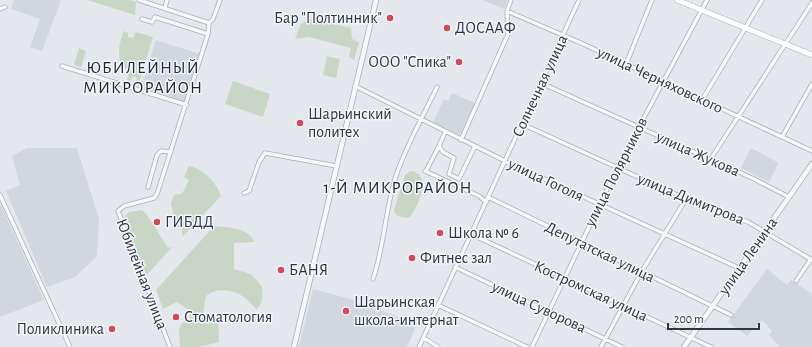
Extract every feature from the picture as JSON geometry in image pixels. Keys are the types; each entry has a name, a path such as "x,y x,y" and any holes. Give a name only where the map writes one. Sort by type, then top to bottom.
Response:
{"main road":[{"path":"676,0 812,55"}],"street":[{"path":"139,0 209,23 213,19 220,0"},
{"path":"165,8 167,0"},
{"path":"294,347 376,0"},
{"path":"461,140 508,34 507,11 511,0"},
{"name":"Солнечная улица","path":"419,347 579,0"},
{"path":"626,64 652,0"},
{"name":"улица Полярников","path":"532,347 617,168 707,0"},
{"path":"702,100 762,0"},
{"path":"710,160 812,3"},
{"path":"0,8 5,7"},
{"name":"улица Черняховского","path":"507,11 812,150"},
{"path":"142,19 152,22 155,17 208,34"},
{"name":"Юбилейная улица","path":"170,347 118,211 124,206 154,198 157,194 187,105 208,34 209,23"},
{"path":"62,66 187,105"},
{"name":"улица Жукова","path":"541,83 752,178 789,197"},
{"path":"782,137 812,84"},
{"name":"улица Гоголя","path":"355,86 505,161 739,268"},
{"path":"372,279 379,261 384,227 395,179 402,160 437,87"},
{"name":"улица Димитрова","path":"522,124 686,199 748,222 812,259"},
{"path":"445,132 426,171 479,196 486,202"},
{"path":"438,146 443,152 454,158 449,174 459,179 475,146"},
{"path":"148,187 157,155 161,151 171,152"},
{"path":"244,193 249,191 259,162 265,153 336,166"},
{"name":"улица Ленина","path":"684,347 812,164"},
{"path":"0,194 1,201 70,347"},
{"name":"Депутатская улица","path":"488,197 731,315"},
{"path":"600,347 642,271 686,199"},
{"name":"Костромская улица","path":"470,234 711,347"},
{"path":"796,281 812,259"},
{"name":"улица Суворова","path":"455,268 622,347"},
{"path":"438,305 527,347"},
{"path":"424,338 438,347"}],"shaded area":[{"path":"14,0 61,0 42,51 30,47 40,19 11,9"},
{"path":"483,0 507,0 504,9"},
{"path":"156,40 200,54 186,102 141,88"},
{"path":"452,93 475,103 460,135 433,123 444,99 448,101"},
{"path":"27,148 77,148 99,219 97,256 75,277 47,287 6,191 20,185 12,156"},
{"path":"751,148 779,163 769,182 741,168"},
{"path":"0,203 44,300 0,317"},
{"path":"767,269 787,285 791,280 812,294 812,347 780,347 769,335 772,331 762,320 747,336 728,322"},
{"name":"Шарьинская школа-интернат","path":"313,289 350,299 417,324 407,347 299,347"}],"green space":[{"path":"87,0 129,0 136,2 135,15"},
{"path":"310,19 351,28 352,39 359,42 354,60 349,57 351,48 309,37 295,39 301,24"},
{"path":"124,31 128,33 128,37 133,38 136,32 153,37 138,86 135,85 137,78 133,76 130,85 126,84 129,72 121,64 119,53 120,42"},
{"path":"79,48 86,51 81,67 74,65"},
{"path":"327,56 340,59 336,78 323,75"},
{"path":"233,81 270,94 263,117 225,104"},
{"path":"189,166 200,170 209,177 213,181 221,196 182,237 182,230 175,224 171,203 174,195 182,194 189,180 184,177"},
{"path":"410,171 417,173 421,177 422,190 414,212 410,217 406,218 396,215 394,210 405,175"},
{"path":"142,210 147,215 168,248 172,247 146,276 124,217 129,212"},
{"path":"214,226 237,229 252,237 254,242 234,243 234,269 251,274 262,287 261,301 257,309 245,298 236,293 220,290 210,293 206,296 203,313 218,318 219,342 199,347 180,347 179,330 182,323 191,321 189,310 177,302 163,309 156,290"}],"place":[{"name":"Бар \"Полтинник\"","path":"390,18"},
{"name":"ДОСААФ","path":"447,28"},
{"name":"ООО \"Спика\"","path":"459,62"},
{"name":"Шарьинский политех","path":"300,123"},
{"name":"ГИБДД","path":"157,222"},
{"name":"Школа № 6","path":"440,233"},
{"name":"Фитнес зал","path":"412,258"},
{"name":"БАНЯ","path":"281,270"},
{"name":"Шарьинская школа-интернат","path":"346,311"},
{"name":"Стоматология","path":"176,317"},
{"name":"Поликлиника","path":"112,329"}],"district":[{"name":"ЮБИЛЕЙНЫЙ МИКРОРАЙОН","path":"143,77"},
{"name":"1-Й МИКРОРАЙОН","path":"398,187"}]}
